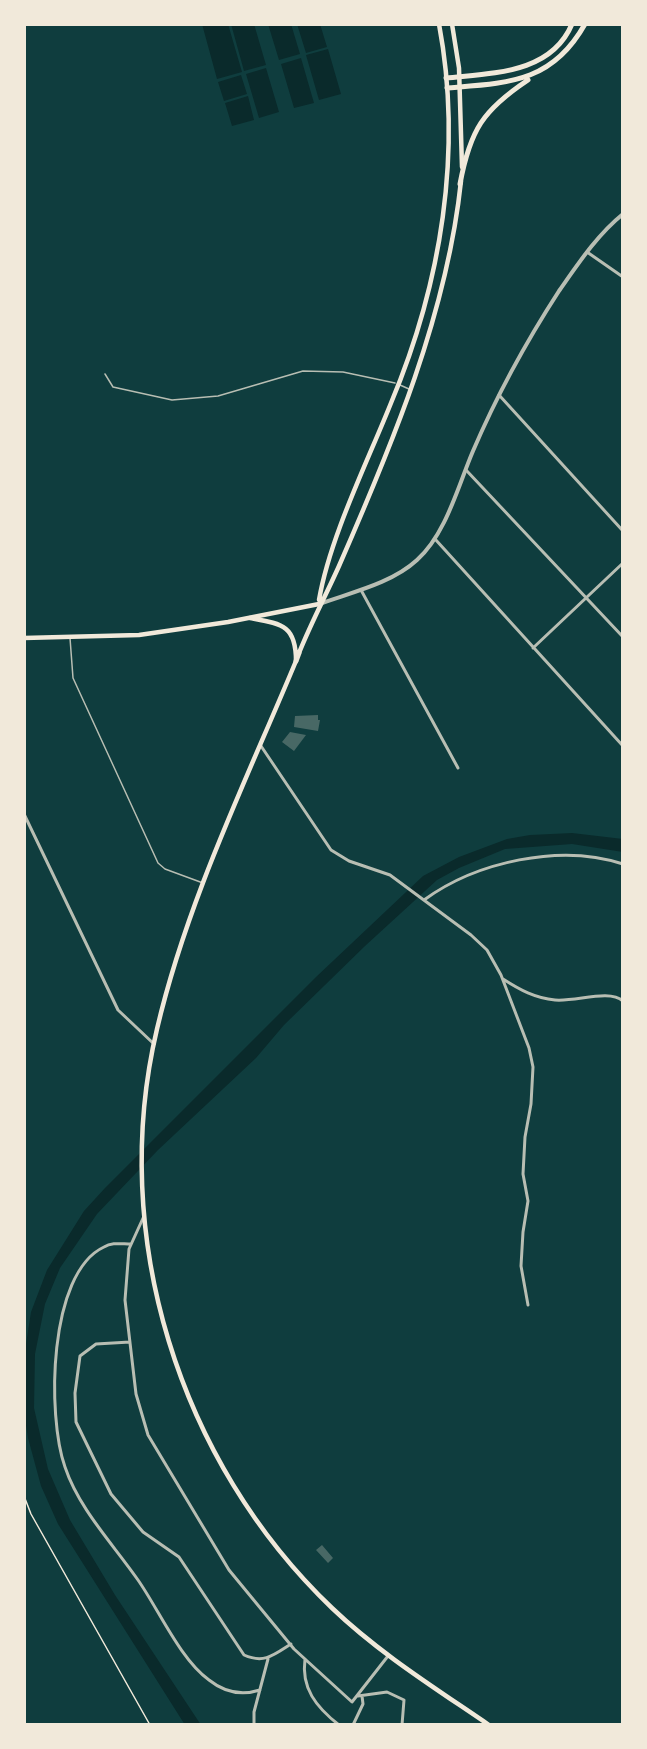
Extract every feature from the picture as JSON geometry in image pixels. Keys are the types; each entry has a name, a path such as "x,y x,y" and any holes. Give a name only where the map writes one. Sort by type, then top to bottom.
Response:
{"highway":[{"path":"446,78 512,71 528,65 558,45 572,24"},
{"path":"460,184 466,152 486,112 503,96 568,50 585,24"},
{"path":"447,88 508,82 540,72"},
{"path":"296,661 299,653"}],"main road":[{"path":"319,604 330,558 399,384 427,293 442,220 449,158 447,88 439,24"},
{"path":"299,653 319,604 340,563 410,389 445,278 460,184 462,132 459,76 452,24"},
{"path":"24,638 129,637 250,618 319,604"},
{"path":"250,618 279,625 288,630 296,644 296,661 203,883 169,985 154,1044 141,1142 143,1205 152,1271 170,1345 191,1404 215,1453 255,1518 284,1557 333,1609 388,1656 489,1725"}],"street":[{"path":"319,604 361,589 408,567 424,554 434,538 499,394 525,344 587,252 623,214"},
{"path":"587,252 623,277"},
{"path":"499,394 623,531"},
{"path":"465,470 623,637"},
{"path":"434,538 623,746"},
{"path":"533,648 623,563"},
{"path":"361,589 458,768"},
{"path":"261,746 331,850 349,861 390,875 482,944 502,978 529,1048 533,1067 531,1104 525,1137 523,1174 528,1201 522,1232 521,1266 528,1305"},
{"path":"24,814 118,1010 154,1044"},
{"path":"422,899 474,873 520,859 576,856 623,864"},
{"path":"502,978 521,990 543,998 578,1000 608,994 623,1001"},
{"path":"144,1216 131,1244 126,1267 125,1294 139,1408 150,1440 229,1570 291,1644 352,1702 361,1694 388,1656"},
{"path":"131,1244 110,1244 89,1257 76,1276 64,1310 53,1393 56,1428 63,1464 84,1506 201,1674 230,1691 247,1693 260,1690"},
{"path":"130,1342 96,1344 80,1356 75,1393 76,1422 111,1494 143,1532 179,1557 244,1655 256,1661 268,1659 291,1644"},
{"path":"254,1725 254,1712 268,1659"},
{"path":"305,1659 304,1680 307,1689 318,1705 339,1725"},
{"path":"361,1694 387,1692 404,1700 402,1725"},
{"path":"353,1725 363,1704 361,1694"}],"lane":[{"path":"105,374 113,387 172,400 218,396 303,371 343,372 399,384 410,389"},
{"path":"70,638 73,678 158,863 165,869 203,883"}],"path":[{"path":"24,1496 31,1514 150,1725"}],"water":[{"path":"202,24 228,24 242,72 217,79"},
{"path":"231,24 254,24 266,65 244,71"},
{"path":"268,24 291,24 300,54 279,60"},
{"path":"297,24 320,24 327,47 306,53"},
{"path":"328,49 341,94 319,100 306,55"},
{"path":"301,58 314,103 294,108 281,64"},
{"path":"266,68 279,112 259,118 246,74"},
{"path":"241,75 247,94 224,101 218,82"},
{"path":"248,96 254,120 232,126 225,103"},
{"path":"572,833 623,839 623,852 572,844 505,849 437,880 365,946 284,1025 256,1058 158,1150 97,1214 60,1268 45,1304 35,1354 34,1408 48,1469 70,1520 115,1595 201,1725 185,1725 58,1524 41,1486 24,1413 24,1357 31,1312 47,1270 84,1211 105,1188 316,977 423,876 459,857 507,839 530,835"}],"building":[{"path":"318,715 318,720 320,720 318,731 294,727 295,716"},
{"path":"290,732 306,735 294,751 282,742"},
{"path":"322,1545 333,1558 328,1563 316,1550"}]}
